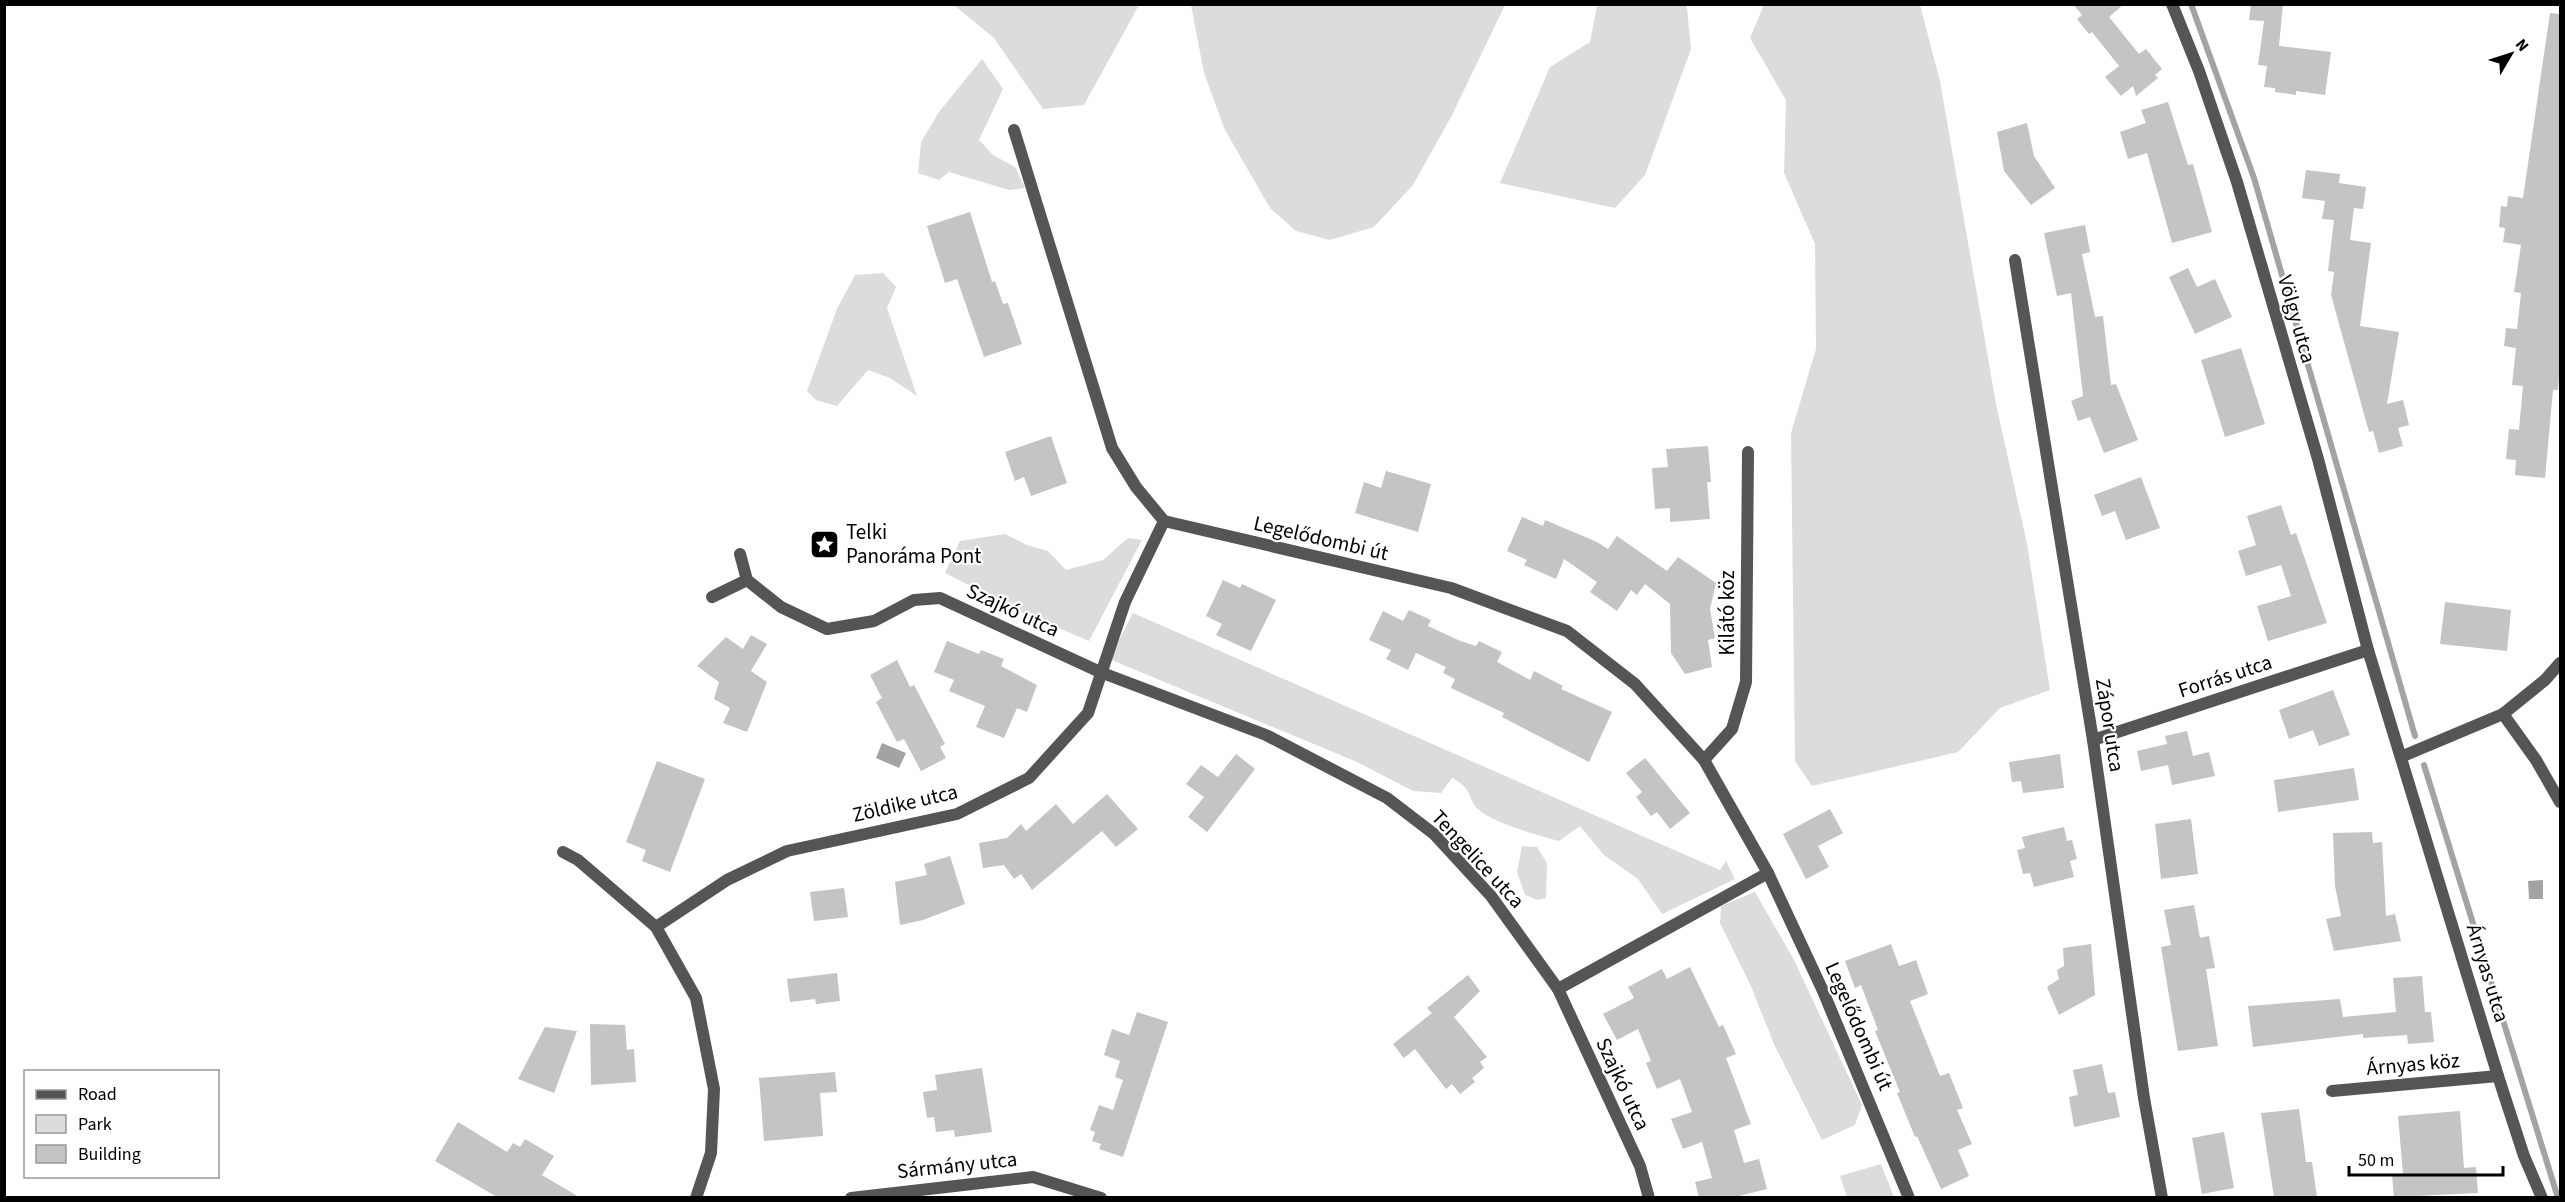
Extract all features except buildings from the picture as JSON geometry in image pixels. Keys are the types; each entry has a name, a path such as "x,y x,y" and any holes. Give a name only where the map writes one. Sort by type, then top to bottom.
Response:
{"street":[{"name":"Völgy utca","path":"2172,4 2199,71 2237,182 2318,459 2368,650"},
{"path":"1014,130 1112,448 1136,487 1164,521"},
{"name":"Zápor utca","path":"2015,260 2093,740 2144,1098 2162,1197"},
{"name":"Kilátó köz","path":"1704,760 1732,729 1746,682 1748,452"},
{"name":"Zöldike utca","path":"656,927 727,880 787,851 957,814 1029,778 1088,713 1125,602 1164,521"},
{"name":"Legelődombi út","path":"1164,521 1451,588 1567,631 1635,684 1704,760 1768,873 1823,991 1909,1197"},
{"path":"712,597 747,580 740,554"},
{"name":"Szajkó utca","path":"747,580 781,607 826,629 874,621 914,600 940,598 1100,672"},
{"name":"Forrás utca","path":"2093,740 2368,650"},
{"name":"Árnyas utca","path":"2368,650 2403,756 2498,1076 2524,1156 2542,1197"},
{"path":"2403,756 2503,714 2545,680 2560,663"},
{"name":"Tengelice utca","path":"1100,672 1266,735 1387,798 1434,834 1491,896 1558,988"},
{"path":"2503,714 2536,760 2560,802"},
{"path":"563,852 578,860 656,927 696,998 714,1089 711,1153 696,1197"},
{"path":"1558,988 1768,873"},
{"name":"Szajkó utca","path":"1558,988 1640,1166 1649,1197"},
{"name":"Árnyas köz","path":"2332,1091 2498,1076"},
{"name":"Sármány utca","path":"851,1197 1033,1177 1101,1197"}],"green space":[{"path":"1191,4 1505,5 1451,117 1413,185 1374,227 1330,240 1296,231 1270,208 1225,130 1204,73"},
{"path":"1685,4 1691,49 1645,175 1615,208 1500,183 1550,67 1590,42 1597,5"},
{"path":"954,5 1139,5 1084,105 1043,109 994,38"},
{"path":"1764,5 1920,5 1940,81 1996,404 2027,544 2050,690 2000,708 1958,752 1812,786 1795,761 1791,433 1816,349 1815,244 1784,173 1786,100 1750,38"},
{"path":"982,59 1003,89 979,140 993,155 1015,167 1025,188 1009,190 949,172 939,180 918,173 921,142 939,112"},
{"path":"883,273 896,287 887,308 917,396 890,378 868,370 837,406 816,400 807,391 837,309 855,275"},
{"path":"1005,534 1027,545 1048,551 1066,570 1103,560 1128,538 1142,540 1089,641 1021,612 945,573 960,541"},
{"path":"1133,613 1720,870 1726,861 1735,879 1662,914 1638,879 1604,855 1580,826 1559,841 1495,820 1479,810 1467,790 1452,778 1441,793 1413,791 1357,762 1109,659"},
{"path":"1522,846 1537,847 1547,863 1546,898 1538,900 1525,895 1517,872"},
{"path":"1755,892 1793,958 1862,1105 1855,1125 1822,1140 1774,1044 1750,984 1720,923 1721,906"},
{"path":"1881,1164 1894,1197 1847,1197 1840,1176"}],"shaded area":[{"path":"882,743 906,753 899,768 876,758"},
{"path":"2543,880 2543,899 2529,899 2528,881"}],"waterway":[{"path":"2191,4 2254,178 2415,736"},
{"path":"2424,765 2558,1198"}],"place":[{"name":"Telki Panoráma Pont","path":"825,544"}]}
